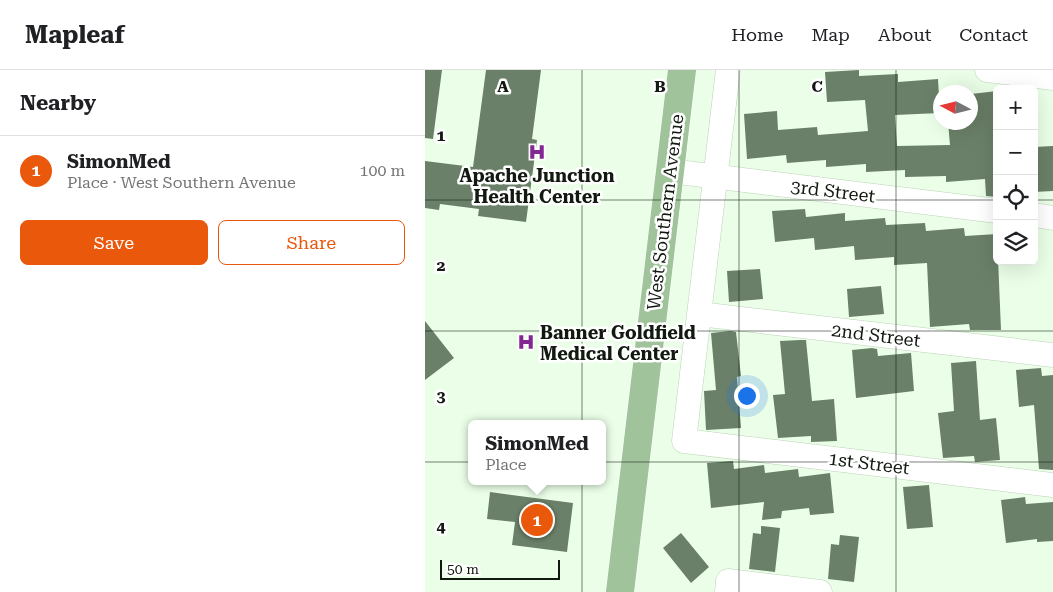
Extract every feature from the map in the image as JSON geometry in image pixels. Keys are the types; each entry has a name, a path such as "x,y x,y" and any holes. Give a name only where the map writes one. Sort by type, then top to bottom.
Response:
{"main road":[{"name":"West Southern Avenue","path":"619,592 682,70"}],"lane":[{"path":"699,314 728,70"},
{"path":"987,70 1053,78"},
{"name":"3rd Street","path":"670,171 993,211"},
{"path":"1038,216 1053,218"},
{"name":"2nd Street","path":"699,314 1053,355"},
{"name":"1st Street","path":"699,314 684,441 1053,485"},
{"path":"728,586 820,592"}],"building":[{"path":"425,70 442,70 433,139 425,138"},
{"path":"486,70 541,70 532,139 537,140 526,222 478,216 479,209 440,204 439,210 425,208 425,161 473,167"},
{"path":"859,70 859,76 898,74 898,82 938,79 938,85 933,85 933,113 895,115 897,146 950,145 949,130 978,130 978,93 993,91 993,197 986,196 985,179 946,182 946,176 905,177 905,170 866,172 866,164 826,167 826,160 787,163 786,155 747,159 744,114 777,111 778,130 817,127 818,135 868,131 865,100 827,102 825,72"},
{"path":"1053,146 1053,191 1038,192 1038,147"},
{"path":"805,209 806,217 845,213 845,221 885,218 886,225 925,223 926,231 964,228 965,236 993,234 993,265 998,265 1001,330 970,330 969,324 930,327 927,263 894,265 894,257 855,260 854,246 815,250 814,238 775,242 772,211"},
{"path":"760,269 763,299 729,302 727,271"},
{"path":"881,286 884,314 849,317 847,289"},
{"path":"425,321 454,358 425,380"},
{"path":"736,332 741,376 737,377 741,428 706,430 704,391 716,390 711,333"},
{"path":"806,340 812,401 834,399 837,441 811,442 811,436 778,438 773,395 785,394 780,341"},
{"path":"877,349 878,356 911,353 914,391 856,398 852,350"},
{"path":"976,361 980,420 996,418 1000,460 975,462 974,456 943,458 938,413 954,411 951,363"},
{"path":"1041,368 1042,376 1053,375 1053,470 1039,469 1034,405 1019,407 1016,370"},
{"path":"733,461 734,469 764,465 765,473 798,469 799,477 830,473 834,513 810,515 809,508 782,511 781,518 762,520 764,502 711,508 707,463"},
{"path":"929,485 933,527 907,529 903,487"},
{"path":"490,492 573,503 567,552 512,545 515,522 487,519"},
{"path":"1025,497 1026,504 1053,502 1053,541 1037,542 1037,539 1006,543 1001,500"},
{"path":"761,526 780,528 775,572 749,569 753,533 761,534"},
{"path":"681,533 709,567 691,583 663,548"},
{"path":"840,535 859,537 854,582 828,579 831,544 839,545"}],"place":[{"name":"Apache Junction Health Center","path":"537,152"},
{"name":"Banner Goldfield Medical Center","path":"526,342"},
{"name":"SimonMed","path":"537,520"}]}
